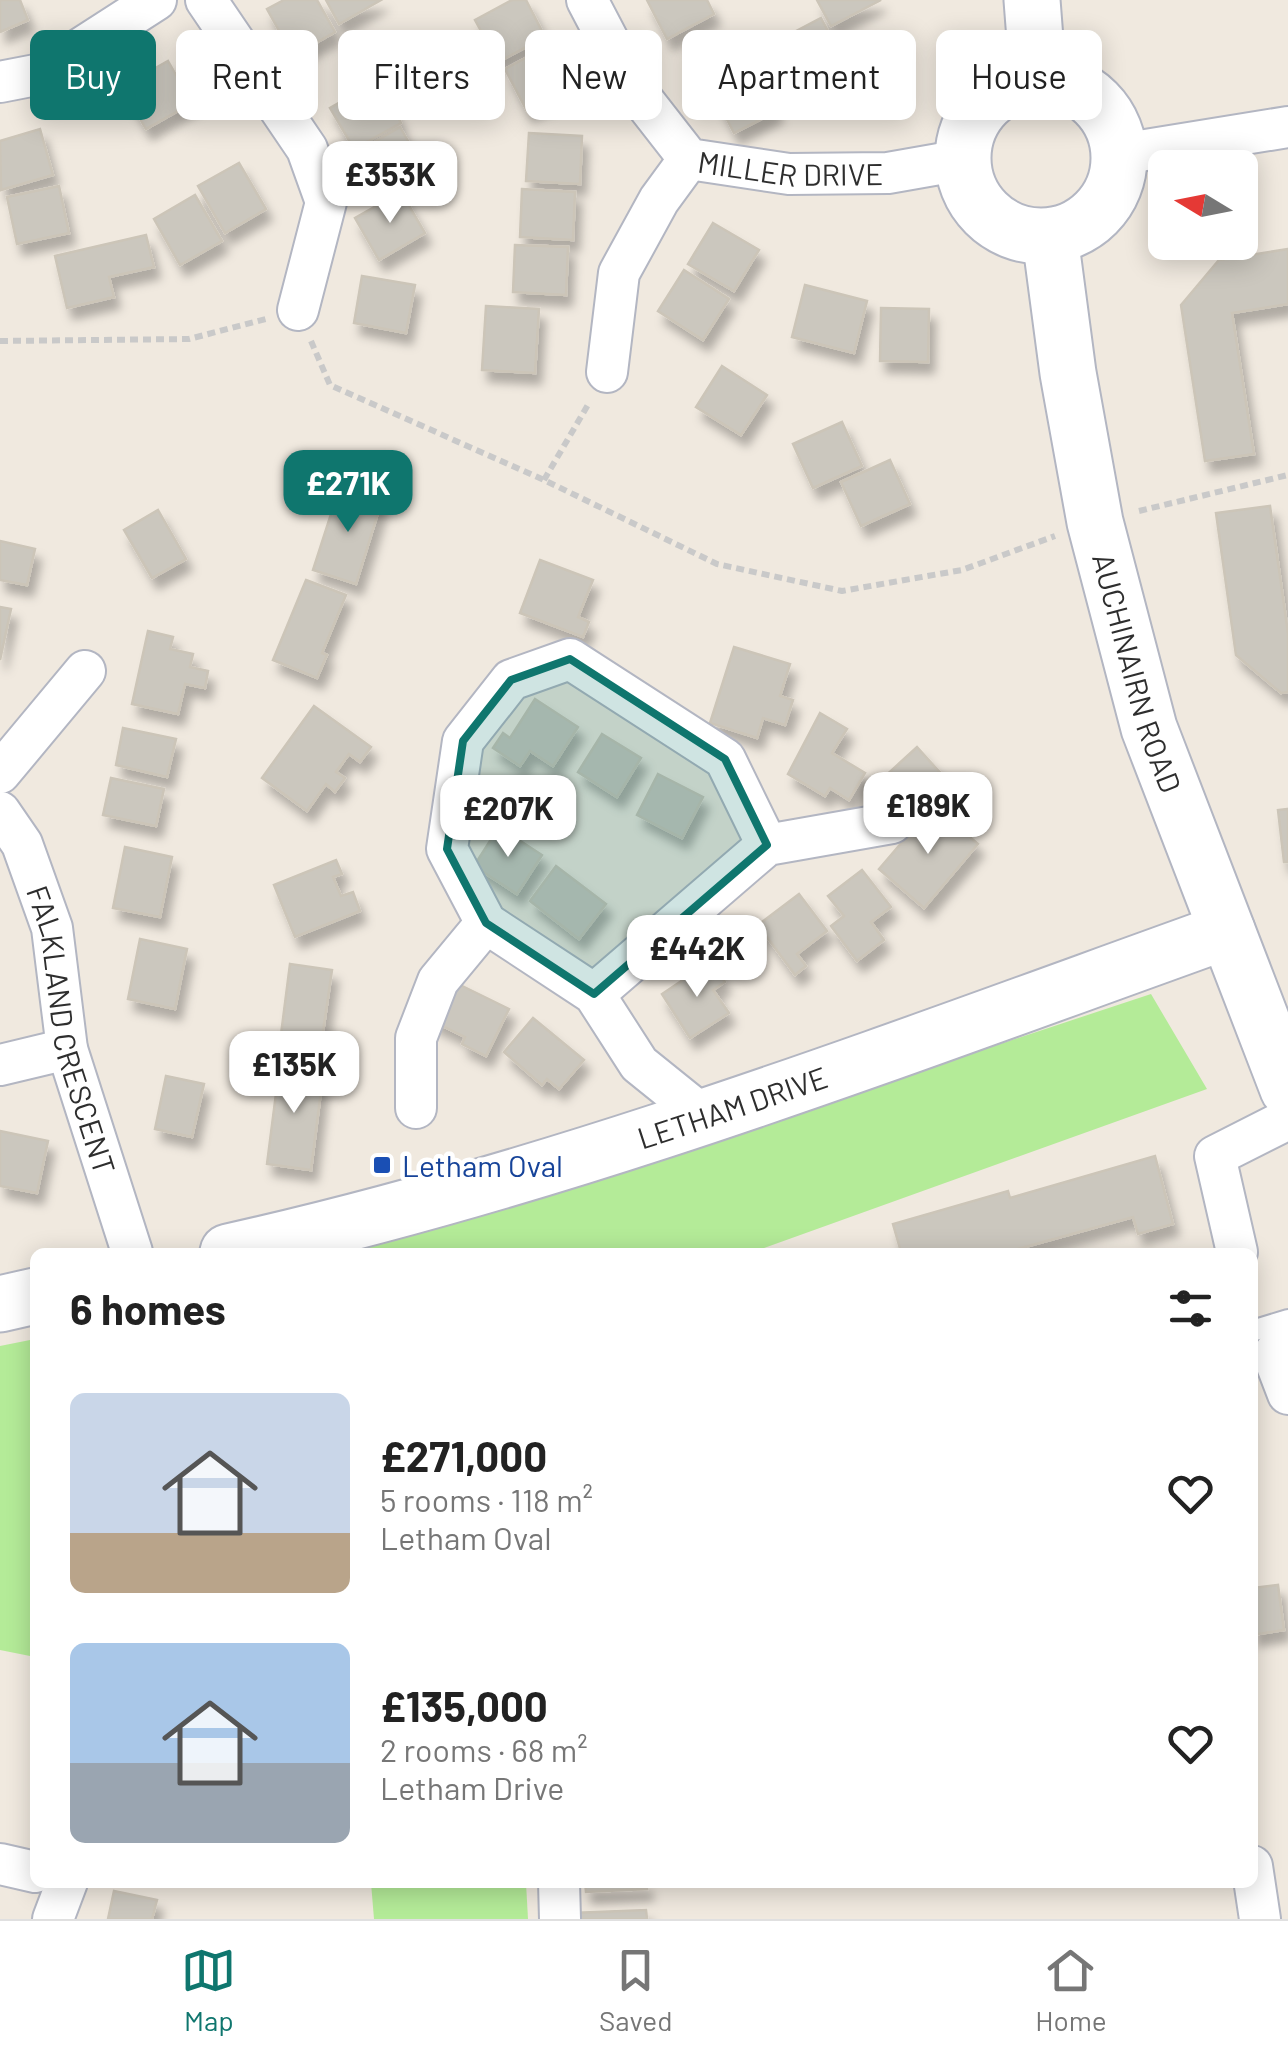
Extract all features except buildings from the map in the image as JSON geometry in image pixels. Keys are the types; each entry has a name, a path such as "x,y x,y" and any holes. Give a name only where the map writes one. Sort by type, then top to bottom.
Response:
{"main road":[{"path":"1032,0 1034,30"},
{"path":"972,120 962,160 974,200 1006,230 1050,237 1084,225 1114,190 1120,154 1102,108"},
{"name":"AUCHINAIRN ROAD","path":"1050,237 1068,373 1095,522 1150,728 1288,1089"},
{"name":"LETHAM DRIVE","path":"246,1248 319,1232 706,1118 1228,931"},
{"path":"0,1304 30,1297"}],"street":[{"path":"0,82 41,74 156,0"},
{"path":"206,0 307,148 326,202 298,310"},
{"name":"MILLER DRIVE","path":"587,0 632,86 689,159 789,174 888,174 962,160"},
{"path":"1120,154 1288,127"},
{"path":"607,372 619,272 659,200 689,159"},
{"path":"706,1118 639,1064 594,994 486,923 447,849 463,741 511,680 570,659 725,759 767,845"},
{"path":"0,772 84,671"},
{"name":"FALKLAND CRESCENT","path":"0,812 22,844 52,928 67,1049 131,1248"},
{"path":"594,994 767,845 892,823"},
{"path":"416,1108 416,1038 438,981 486,923"},
{"path":"0,1065 67,1049"},
{"path":"1237,1248 1216,1156 1288,1119"},
{"path":"1288,1334 1273,1355 1288,1394"},
{"path":"0,1864 30,1871"},
{"path":"53,1919 65,1888"},
{"path":"560,1888 560,1919"},
{"path":"1255,1888 1260,1919"}],"lane":[{"path":"1258,1329 1288,1320"}],"path":[{"path":"0,341 189,339 298,310 330,385 544,480 717,564 842,590 962,570 1095,522 1288,475"},
{"path":"544,480 607,372"}],"highlighted area":[{"path":"570,659 725,759 767,845 594,994 486,923 447,849 463,741 511,680"}],"green space":[{"path":"1151,994 1207,1089 764,1248 332,1248 867,1088"},
{"path":"30,1340 30,1656 0,1650 0,1346"},
{"path":"371,1888 526,1888 528,1919 374,1919"}],"place":[{"name":"Letham Oval","path":"382,1165"}]}
